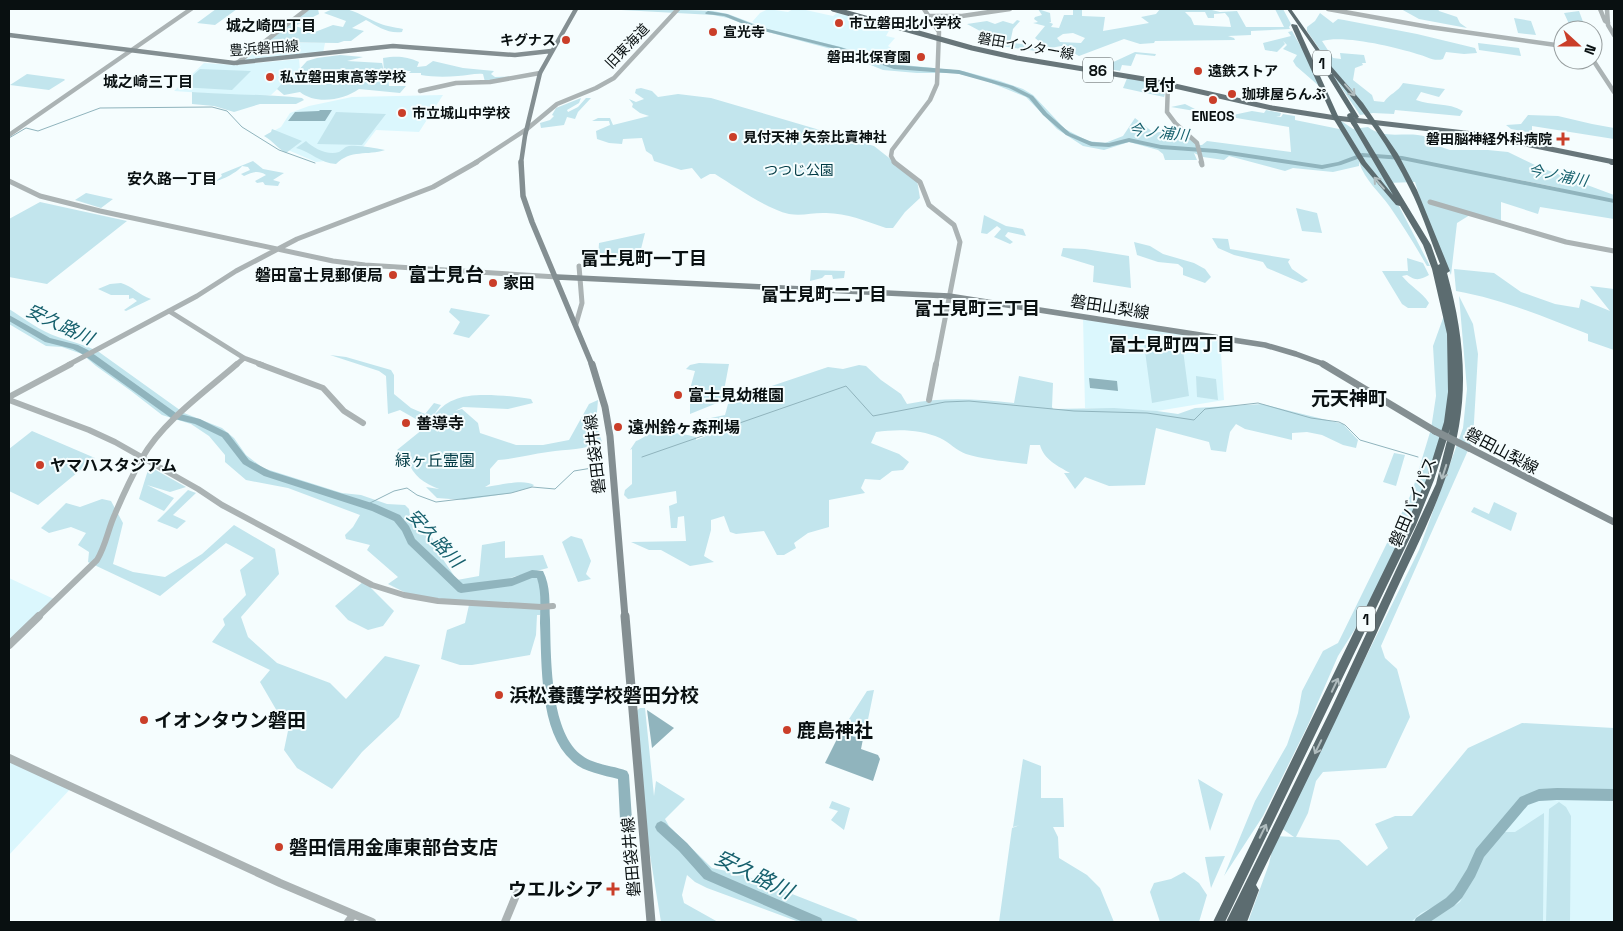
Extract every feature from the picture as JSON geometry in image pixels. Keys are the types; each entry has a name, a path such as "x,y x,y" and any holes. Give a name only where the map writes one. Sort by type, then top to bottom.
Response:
{"highway":[{"name":"磐田バイパス","path":"1284,9 1296,24"},
{"name":"磐田バイパス","path":"1219,922 1336,711 1440,484 1454,433 1460,396 1458,336 1434,247 1288,9"},
{"path":"1296,24 1336,118 1363,162 1398,203 1413,228 1448,302"},
{"path":"1296,24 1374,122 1402,168 1414,190 1443,260 1451,284 1448,302"},
{"name":"磐田バイパス","path":"1232,922 1260,851"},
{"path":"1212,922 1260,851"},
{"name":"1","path":"1242,922 1260,851"}],"main road":[{"name":"磐田袋井線","path":"576,9 540,73 520,162 524,196 532,222 558,278 597,377 610,436 652,922"},
{"name":"磐田インター線","path":"837,9 1017,58 1100,70 1248,103 1336,118 1482,135 1614,161"},
{"name":"豊浜磐田線","path":"9,35 237,63 393,46 515,56 551,51"},
{"name":"磐田山梨線","path":"558,278 949,296 1229,339 1288,350 1327,366 1435,431 1614,522"}],"street":[{"path":"9,135 191,9"},
{"path":"237,63 307,9"},
{"path":"924,9 937,28 939,38 938,70 933,94 892,150 891,156 895,163 920,182 929,205 949,220 958,234 960,242 929,400"},
{"path":"929,16 962,16 1010,9"},
{"path":"1328,9 1429,27 1553,45"},
{"path":"1600,9 1614,35"},
{"path":"1607,9 1608,23"},
{"name":"旧東海道","path":"9,398 278,249 316,231 445,182 527,129 553,107 603,85 622,71 676,11"},
{"path":"1600,70 1614,92"},
{"path":"420,91 456,83 490,82 540,73"},
{"path":"1168,84 1166,112 1176,124 1195,140 1202,165"},
{"path":"9,181 40,196 100,211 278,249 365,265 558,278"},
{"path":"1430,202 1566,242 1614,251"},
{"path":"576,324 582,315 578,266"},
{"path":"169,311 244,358 323,388 344,411 363,423"},
{"path":"9,645 97,560 104,549 114,515 142,457 156,438 180,414 244,358"},
{"path":"9,398 89,430 142,457 222,505 372,585 404,595 438,602 552,606"},
{"path":"9,758 74,786 350,918 372,922"},
{"path":"505,922 517,893"}],"shaded area":[{"path":"768,9 788,12 793,9 801,9 833,16 837,13 891,27 886,36 895,38 888,46 891,48 880,59 769,29 752,22 760,13"},
{"path":"263,43 325,43 323,53 237,63"},
{"path":"299,59 300,70 271,95 247,96 174,91 204,63 236,65"},
{"path":"443,95 419,132 376,130 361,150 335,160 316,162 288,150 266,137 266,135 281,127 290,113 309,106 352,97"},
{"path":"332,110 325,121 288,121 295,112"},
{"path":"1083,317 1220,338 1224,400 1157,411 1085,408"},
{"path":"1089,378 1117,381 1118,391 1090,388"},
{"path":"9,578 56,600 9,645"},
{"path":"647,710 674,728 652,748"},
{"path":"840,733 863,739 861,749 878,755 880,759 873,781 825,763"},
{"path":"9,758 73,786 9,855"},
{"path":"1575,784 1614,790 1614,922 1400,922 1522,801"}],"green space":[{"path":"216,9 237,9 215,25 197,23"},
{"path":"309,9 318,9 319,14 295,26 315,32 333,25 343,27 346,21 324,13 331,10 344,9 379,23 403,29 402,32 392,32 366,20 352,28 364,31 351,41 338,43 266,42"},
{"path":"603,9 713,11 728,14 768,29 841,47 894,64 963,71 1000,81 1023,89 1033,95 1065,129 1088,141 1105,143 1123,136 1135,118 1154,133 1170,130 1175,135 1186,133 1198,145 1202,145 1207,141 1291,152 1289,127 1171,107 1185,104 1195,109 1233,115 1252,111 1264,113 1266,110 1281,113 1280,116 1276,116 1281,117 1283,114 1295,116 1295,120 1344,130 1340,120 1353,129 1368,127 1382,133 1412,134 1427,137 1426,142 1450,150 1508,152 1539,167 1614,195 1614,219 1540,207 1538,214 1501,202 1501,222 1473,213 1457,223 1451,275 1429,228 1415,182 1387,183 1430,266 1427,266 1390,207 1365,175 1359,162 1359,166 1333,172 1293,168 1285,171 1229,156 1224,160 1203,157 1194,153 1197,160 1165,160 1163,154 1158,150 1129,142 1104,150 1083,146 1057,129 1026,97 984,80 956,73 917,73 883,70 831,49 756,29 728,18 713,15","holes":["1484,175 1505,177 1555,187 1606,201"]},
{"path":"1038,9 1050,13 1051,22 1049,22 1053,24 1051,27 1059,28 1064,15 1073,15 1073,10 1082,10 1082,16 1105,17 1103,31 1149,23 1141,17 1156,14 1160,9 1208,9 1220,12 1237,11 1246,27 1284,27 1275,9 1283,9 1291,24 1290,29 1251,31 1251,35 1228,36 1235,40 1155,41 1154,43 1140,44 1124,39 1079,56 1061,46 1036,51 1001,46 993,38 967,24 987,21 995,24 1003,21 1013,24 1017,20 1020,21 1013,29 1010,43 1041,45 1035,38 1045,26 1033,23 1038,22 1034,19 1035,17 1042,15","holes":["1185,12 1205,12 1208,18 1214,18 1214,14 1225,13 1229,18 1231,27 1194,25 1191,18","1073,33 1085,38 1081,43 1060,42 1057,38 1063,34"]},
{"path":"1401,9 1438,9 1457,17 1460,23 1467,28 1419,19"},
{"path":"1579,11 1582,20 1567,20 1564,13"},
{"path":"1320,13 1333,23 1338,19 1344,20 1417,34 1475,48 1477,53 1446,52 1443,59 1436,60 1396,48 1370,43 1343,40 1322,41 1333,58 1341,59 1340,53 1364,55 1366,63 1362,63 1363,65 1355,68 1353,80 1372,95 1374,101 1384,102 1403,83 1445,89 1439,97 1421,92 1416,100 1457,108 1463,111 1460,116 1395,110 1394,114 1373,113 1360,115 1328,68 1325,57 1307,31 1307,27 1315,21"},
{"path":"1514,18 1531,21 1536,35 1518,33"},
{"path":"1292,31 1301,47 1306,49 1319,86 1296,66 1293,61 1297,55 1283,49 1287,45 1283,41 1285,44 1277,52 1265,50 1263,43 1291,36 1288,32"},
{"path":"1478,43 1519,48 1521,56 1479,50"},
{"path":"1135,52 1156,54 1155,56 1136,54 1131,66 1122,65 1120,71 1109,69 1107,65"},
{"path":"340,55 363,57 347,61 382,63 384,71 383,58 397,57 419,62 417,67 426,66 433,61 463,68 494,71 491,74 495,77 520,76 485,82 483,74 434,76 406,71 397,79 403,70 399,68 388,77 389,86 406,86 400,93 359,89 346,96 322,100 314,99 300,92 284,95 277,89 307,61"},
{"path":"200,69 251,71 232,90 180,87"},
{"path":"27,74 65,80 49,90 10,85"},
{"path":"1128,76 1168,84 1164,97 1123,88"},
{"name":"つつじ公園","path":"641,88 652,91 658,97 678,94 711,98 874,146 917,180 920,198 905,212 893,228 886,228 839,214 789,214 761,202 715,174 710,174 701,179 692,168 681,170 654,161 652,155 646,151 642,138 623,139 622,144 609,143 597,139 596,131 610,125 609,121 592,121 598,118 610,118 613,125 649,116 640,113 632,107 633,104 629,99 636,102 644,99 635,93 636,89"},
{"path":"192,92 302,98 304,100 296,104 260,104 234,112 214,106 192,104"},
{"path":"581,98 579,103 567,110 568,112 578,107 586,98 591,98 578,112 575,119 567,117 564,125 541,128 540,123 550,120 554,116 552,115 556,108"},
{"path":"336,112 386,114 362,145 317,144"},
{"path":"1528,115 1558,116 1614,128 1614,139 1532,126 1532,133 1511,129 1506,125 1521,124"},
{"path":"272,129 302,141 286,153 264,136 271,132"},
{"path":"306,141 317,149 330,153 339,152 349,146 385,150 347,156 336,164 325,162 296,148"},
{"path":"253,161 263,169 284,173 273,180 280,182 278,186 265,185 263,182 257,183 255,181 266,175 260,172 244,176 241,174 250,170 248,167 242,166 237,171 216,181 222,176 221,174"},
{"path":"86,193 113,199 101,208 75,200"},
{"path":"40,202 127,221 47,284 9,277 9,219"},
{"path":"1296,208 1317,213 1322,233 1302,231"},
{"path":"984,215 1006,226 1023,229 1026,236 1008,232 1005,236 1013,242 1010,244 994,237 1001,229 997,226 987,234 981,233"},
{"path":"645,233 638,261 598,259 599,243"},
{"path":"1212,238 1228,239 1230,249 1290,259 1288,262 1292,269 1308,280 1302,283 1267,268 1263,262 1234,255 1218,248"},
{"path":"1134,242 1150,246 1163,254 1194,263 1205,269 1211,277 1205,283 1183,275 1183,268 1178,264 1158,262 1137,255"},
{"path":"1063,248 1085,249 1129,256 1131,288 1093,282 1094,266 1061,256"},
{"path":"1407,258 1423,263 1429,275 1418,279 1407,275 1402,276 1429,303 1426,308 1408,308 1402,304 1382,271 1408,271"},
{"path":"1454,269 1494,273 1521,292 1555,304 1579,308 1581,299 1610,311 1590,286 1614,289 1614,350 1588,341 1588,334 1539,315 1473,294 1456,291"},
{"path":"811,270 845,271 844,278 833,279 832,275 825,275 822,278 810,281"},
{"path":"121,283 151,299 126,311 124,310 137,301 133,298 129,299 129,295 111,295 98,289 110,284"},
{"path":"1459,296 1473,324 1478,354 1473,439 1381,646 1385,658 1397,669 1410,717 1386,768 1323,772 1316,781 1308,813 1296,837 1339,840 1367,866 1388,848 1375,824 1395,816 1412,816 1468,748 1522,723 1614,728 1614,794 1554,789 1521,805 1486,844 1457,889 1443,902 1421,913 1411,922 1248,922 1269,864 1275,836 1294,837 1281,828 1419,550 1463,428 1467,389"},
{"path":"451,308 490,315 469,338 453,334 460,322 449,312"},
{"path":"9,309 45,332 99,352 184,413 222,428 234,438 246,455 263,468 342,493 361,495 387,504 405,505 409,509 411,522 432,537 438,552 457,580 479,576 482,545 505,541 505,558 543,555 548,568 509,578 532,574 542,578 546,598 540,615 537,615 536,635 530,655 472,665 460,665 441,659 447,630 465,623 469,605 406,593 388,584 398,577 367,550 370,545 346,539 345,535 353,527 360,515 288,488 246,480 225,462 225,455 209,436 191,424 162,415 82,354 62,347 46,346 9,324"},
{"path":"1446,310 1451,401 1427,487 1381,588 1338,656 1308,725 1263,816 1224,876 1255,801 1287,745 1298,713 1302,691 1323,651 1338,643 1412,492 1431,429 1436,396 1433,346"},
{"path":"1144,344 1183,350 1189,396 1152,403"},
{"name":"緑ヶ丘霊園","path":"330,355 346,357 391,370 394,375 394,394 411,408 425,414 434,403 441,405 433,416 442,407 461,397 492,395 531,399 533,403 508,409 463,407 455,411 462,409 478,423 480,433 516,445 543,445 569,440 589,404 598,400 596,424 602,442 582,448 498,460 490,469 490,484 485,487 524,482 534,485 532,487 511,493 464,500 437,498 426,487 439,489 420,478 413,471 408,461 398,456 397,450 431,420 421,422 400,410 388,414 386,376 379,371"},
{"path":"699,363 729,364 722,401 690,414 690,389 695,371 686,369 690,365"},
{"path":"859,365 866,366 881,380 901,394 907,404 960,399 1014,403 1019,376 1053,383 1053,409 1114,408 1178,414 1195,408 1262,404 1343,424 1358,440 1356,448 1343,445 1322,435 1307,432 1292,433 1292,440 1245,429 1236,424 1230,432 1226,452 1211,450 1209,442 1156,428 1145,485 1109,486 1085,477 1075,489 1064,473 1070,473 1048,459 1040,445 1030,445 1027,464 966,454 940,438 916,431 892,430 876,432 871,443 899,454 909,462 903,470 892,471 880,480 865,479 861,488 865,493 829,500 829,527 808,533 794,543 796,548 784,555 777,555 764,531 736,534 730,532 724,516 711,520 711,530 704,556 714,562 690,566 661,550 649,550 631,542 686,541 684,516 678,517 677,528 671,528 669,506 677,503 676,491 628,499 624,495 625,490 632,484 632,449 630,450 636,441 662,432 696,437 696,440 711,434 701,420 725,415 728,404 740,401 739,397 828,367 843,369"},
{"path":"1196,376 1216,379 1218,400 1197,397"},
{"path":"32,431 95,458 38,505 9,491 9,449"},
{"path":"1394,453 1405,455 1396,486 1383,482"},
{"path":"154,469 186,487 170,492 147,485 174,498 164,511 139,499 148,470"},
{"path":"188,490 196,493 173,515 186,521 177,529 157,521"},
{"path":"102,499 111,501 123,523 113,564 133,572 165,577 202,554 234,525 275,549 279,574 241,617 248,637 277,663 330,683 346,699 385,656 420,665 399,717 362,752 332,789 297,768 284,750 289,726 281,718 260,682 270,670 212,642 225,625 223,619 246,595 240,570 254,558 226,543 160,596 88,562 89,552 78,545 86,533 71,527 49,533 41,528 66,503 80,507"},
{"path":"1494,502 1517,513 1511,531 1471,512 1474,507 1489,514"},
{"path":"571,536 582,539 591,561 586,574 591,579 578,582 562,542"},
{"path":"364,581 394,611 383,626 368,630 348,620 335,606"},
{"path":"874,690 864,739 840,733 867,691"},
{"path":"640,708 645,708 654,796 656,781 685,799 665,819 669,826 712,868 741,874 856,919 859,922 799,922 707,888 695,882 687,875 682,895 684,903 718,922 661,922 640,794 633,714"},
{"path":"1023,759 1041,766 1041,798 1063,798 1064,827 1053,827 1058,837 1059,858 1087,875 1100,888 1114,922 999,922 1012,828 1020,825 1013,827"},
{"path":"1198,779 1223,794 1210,831"},
{"path":"832,801 850,808 844,830 831,820 838,811 829,808"},
{"path":"1559,802 1566,807 1571,816 1570,922 1546,922 1549,809"},
{"path":"1544,813 1543,922 1430,922 1460,902 1484,856 1504,832 1515,832"},
{"path":"1225,856 1211,888 1205,857"},
{"path":"1184,872 1199,883 1207,895 1199,922 1160,922 1150,892 1154,883 1171,879"}],"waterway":[{"name":"今ノ浦川","path":"708,13 725,15 758,28 838,48 894,67 959,72 1011,87 1031,97 1045,114 1068,134 1091,144 1109,145 1129,140 1161,147 1216,151 1322,167 1339,164 1362,155 1402,158 1614,201"},
{"path":"9,138 26,128 38,131 100,108 212,107 227,111 242,127 279,150 315,163"},
{"name":"安久路川","path":"9,318 48,340 75,347 85,352 174,416 197,421 225,435 246,462 267,474 375,508 397,518 406,529 411,541 461,589 512,582 532,574 540,574 545,591 546,653 550,693 558,731 566,747 580,761 623,775 626,820"},
{"path":"642,457 846,386 873,416 945,402 969,401 1074,411 1147,413 1194,420 1205,409 1258,403 1311,418 1339,422 1345,425 1360,440 1418,457"},
{"path":"366,505 394,491 407,488 417,495 436,502 511,493 532,487 555,489 574,471 598,467"},
{"name":"安久路川","path":"1420,922 1450,902 1458,894 1471,873 1480,853 1524,801 1539,795 1614,795"},
{"name":"安久路川","path":"661,827 683,847 708,875 817,922"}],"place":[{"name":"市立磐田北小学校","path":"839,23"},
{"name":"宣光寺","path":"713,32"},
{"name":"キグナス","path":"566,40"},
{"name":"磐田北保育園","path":"921,57"},
{"name":"遠鉄ストア","path":"1198,71"},
{"name":"私立磐田東高等学校","path":"270,77"},
{"name":"珈琲屋らんぷ","path":"1232,94"},
{"name":"ENEOS","path":"1213,100"},
{"name":"市立城山中学校","path":"402,113"},
{"name":"見付天神 矢奈比賣神社","path":"733,137"},
{"name":"磐田脳神経外科病院","path":"1563,139"},
{"name":"磐田富士見郵便局","path":"393,275"},
{"name":"家田","path":"493,283"},
{"name":"富士見幼稚園","path":"678,395"},
{"name":"善導寺","path":"406,423"},
{"name":"遠州鈴ヶ森刑場","path":"618,427"},
{"name":"ヤマハスタジアム","path":"40,465"},
{"name":"浜松養護学校磐田分校","path":"499,695"},
{"name":"イオンタウン磐田","path":"144,720"},
{"name":"鹿島神社","path":"787,730"},
{"name":"磐田信用金庫東部台支店","path":"279,847"},
{"name":"ウエルシア","path":"613,889"}],"district":[{"name":"城之崎四丁目","path":"271,25"},
{"name":"城之崎三丁目","path":"148,81"},
{"name":"見付","path":"1159,85"},
{"name":"安久路一丁目","path":"172,178"},
{"name":"富士見町一丁目","path":"644,258"},
{"name":"富士見台","path":"446,274"},
{"name":"富士見町二丁目","path":"824,294"},
{"name":"富士見町三丁目","path":"977,308"},
{"name":"富士見町四丁目","path":"1172,344"},
{"name":"元天神町","path":"1349,398"}]}
